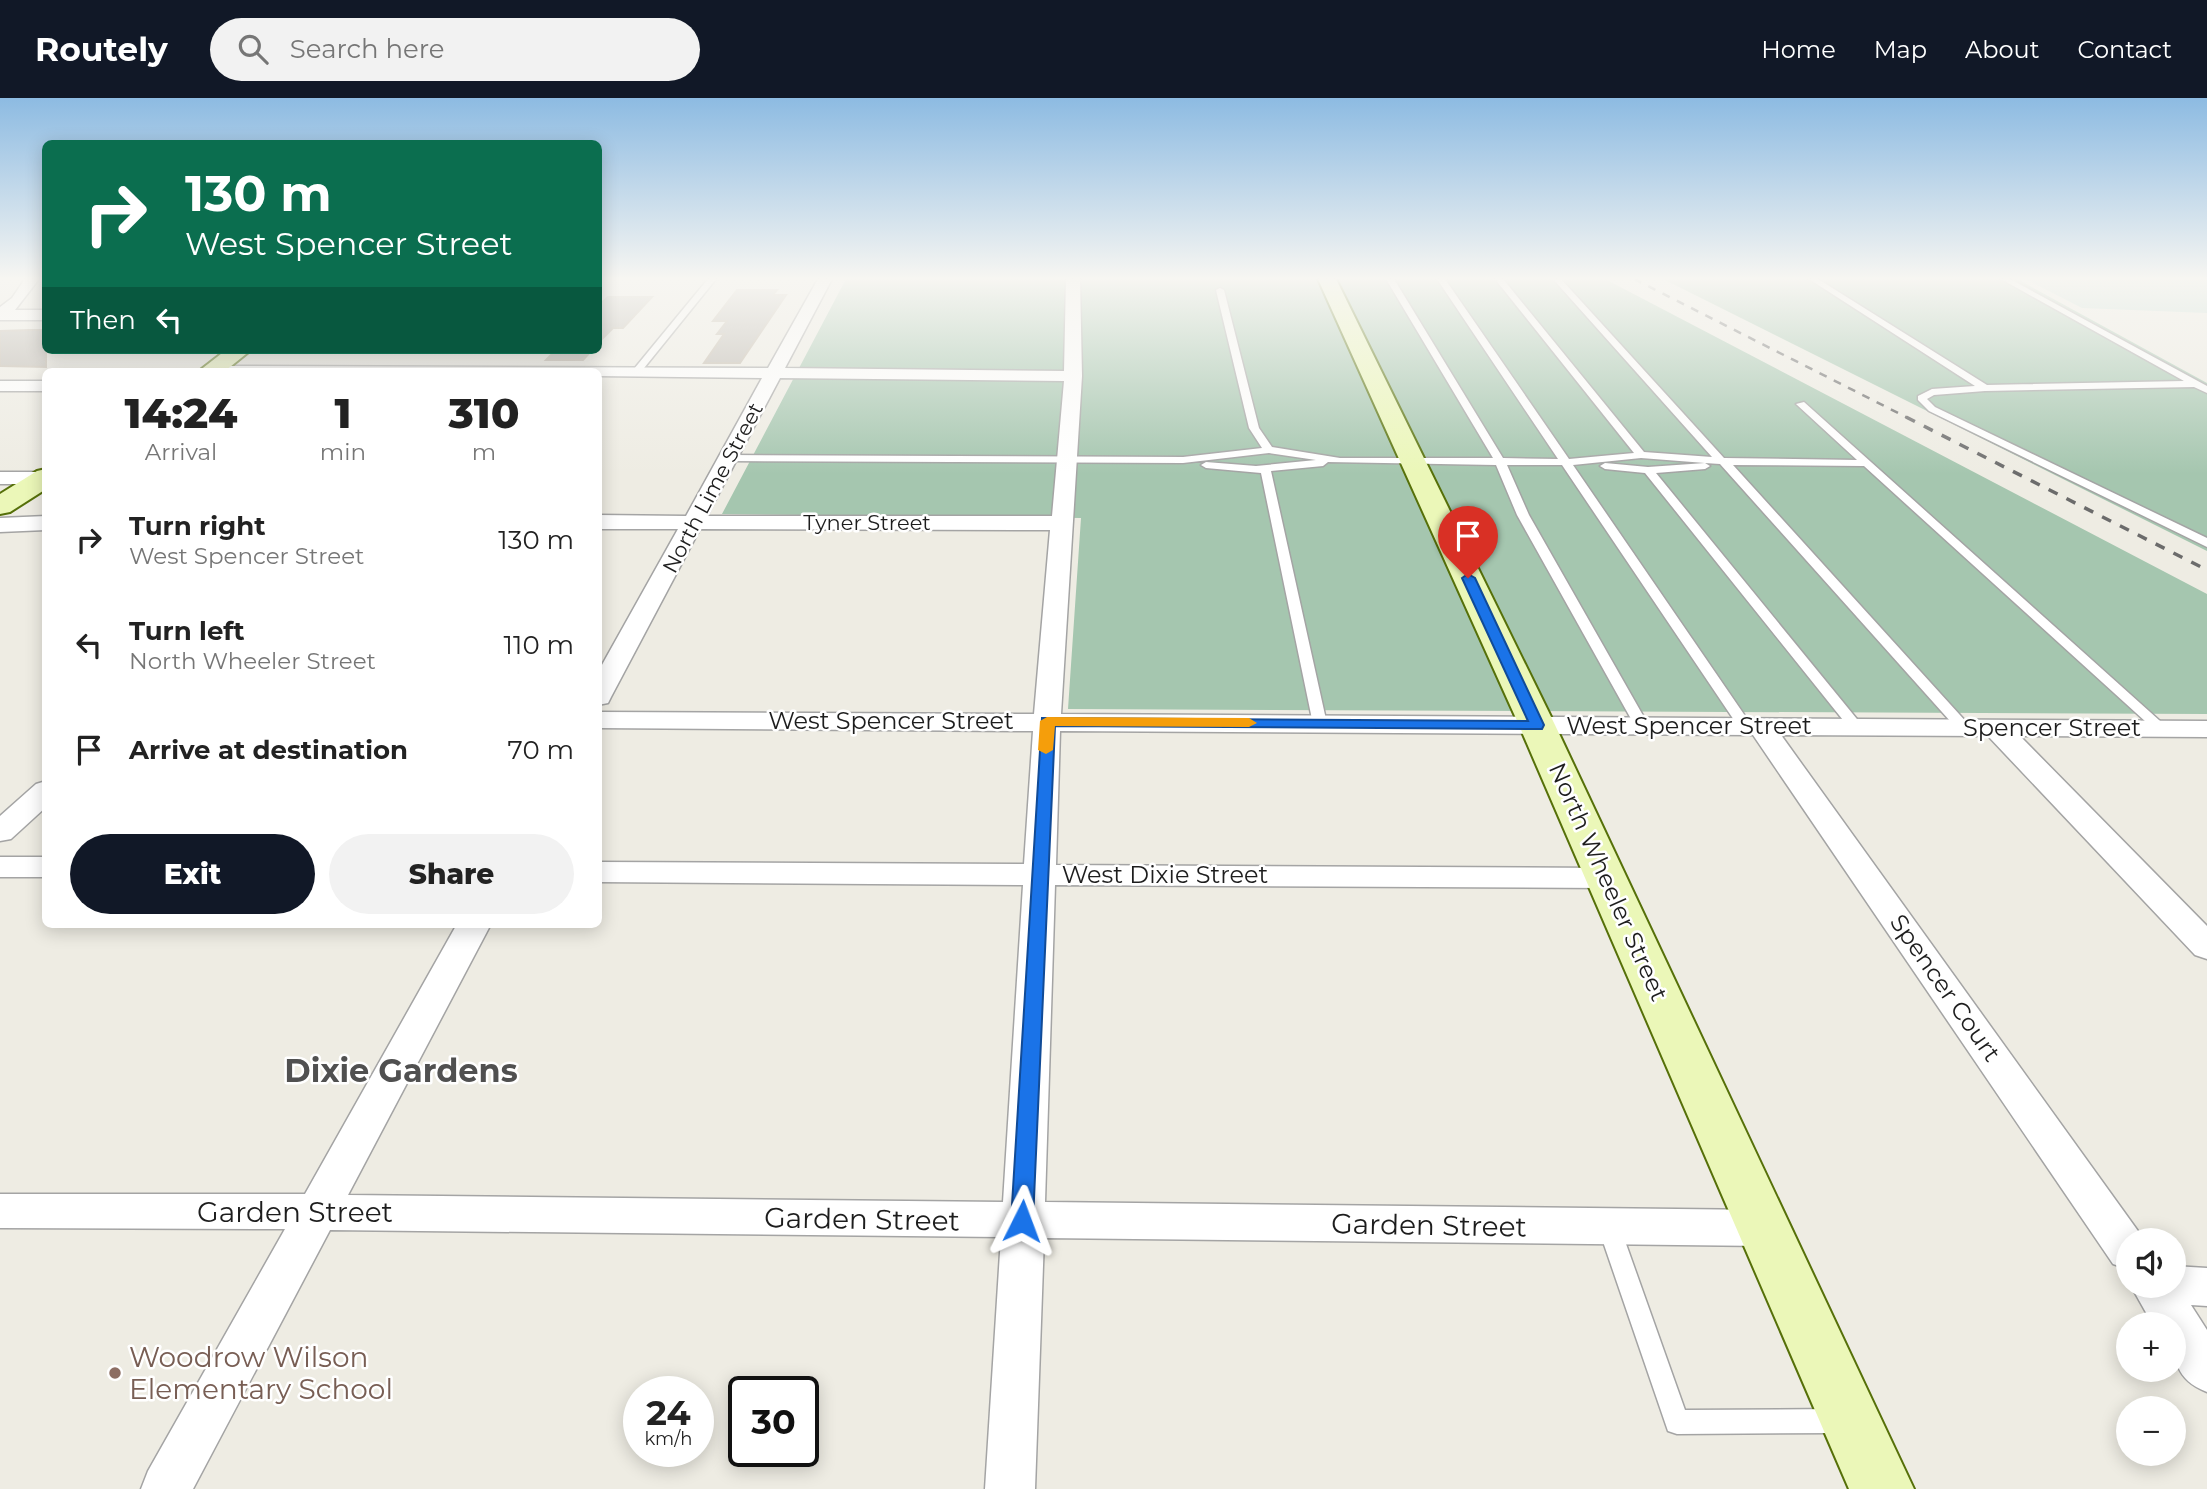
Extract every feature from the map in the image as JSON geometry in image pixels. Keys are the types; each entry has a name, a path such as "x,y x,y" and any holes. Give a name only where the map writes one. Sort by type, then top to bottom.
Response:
{"main road":[{"name":"North Wheeler Street","path":"1358,344 1537,725 1882,1489"},
{"path":"213,368 234,354"},
{"path":"0,506 42,479"}],"street":[{"name":"North Lime Street","path":"602,690 790,344"},
{"path":"1010,1489 1047,721 1063,523 1073,344"},
{"path":"484,368 499,354"},
{"path":"602,371 1073,376"},
{"path":"0,386 42,386"},
{"path":"0,478 42,477"},
{"name":"Tyner Street","path":"602,522 1063,523"},
{"path":"0,525 42,523"},
{"name":"West Spencer Street","path":"602,720 1897,728"},
{"name":"Spencer Court","path":"1753,726 2116,1234"},
{"name":"Spencer Street","path":"1897,728 2207,729"},
{"path":"1996,728 2207,947"},
{"path":"0,832 42,794"},
{"path":"0,867 42,867"},
{"name":"West Dixie Street","path":"602,872 1606,878"},
{"path":"166,1489 472,928"},
{"name":"Garden Street","path":"0,1211 1765,1228"},
{"path":"2186,1286 2207,1287"},
{"path":"2161,1298 2207,1370"}],"lane":[{"path":"637,371 659,344"},
{"path":"1233,344 1254,428 1269,450"},
{"path":"1430,344 1500,462 1523,515 1642,726"},
{"path":"1485,344 1565,462 1753,726"},
{"path":"1551,344 1641,455"},
{"path":"1618,344 1728,462 1964,728"},
{"path":"1915,344 1985,388"},
{"path":"2123,344 2207,390"},
{"path":"2196,384 1985,388 1931,392 1921,398 1933,409 2207,543"},
{"path":"1801,404 2162,729"},
{"path":"730,458 1183,460 1269,450 1340,461 1582,462 1641,455 1728,462 1868,463"},
{"path":"1183,460 1266,471 1320,723"},
{"path":"1256,469 1300,467 1340,461"},
{"path":"1582,462 1648,470 1728,462"},
{"path":"1648,470 1856,727"},
{"path":"1609,1227 1677,1422 1852,1420"}],"green space":[{"path":"812,344 1729,344 2207,594 2207,714 1068,709 1081,518 722,514"},
{"path":"1793,344 2136,344 2207,383 2207,551"}],"building":[{"path":"0,344 42,344 42,354 46,354 46,367 0,366"},
{"path":"717,344 753,344 740,363 704,363"},
{"path":"552,354 588,354 583,360 546,360"}],"railway":[{"path":"1762,344 1910,419"},
{"path":"1906,417 2207,570"}],"slow traffic":[{"path":"1046,750 1047,721 1249,723"}],"place":[{"name":"Woodrow Wilson Elementary School","path":"115,1373"}],"district":[{"name":"Dixie Gardens","path":"401,1071"}],"route":[{"path":"1022,1221 1047,721 1537,725 1468,578"}]}
